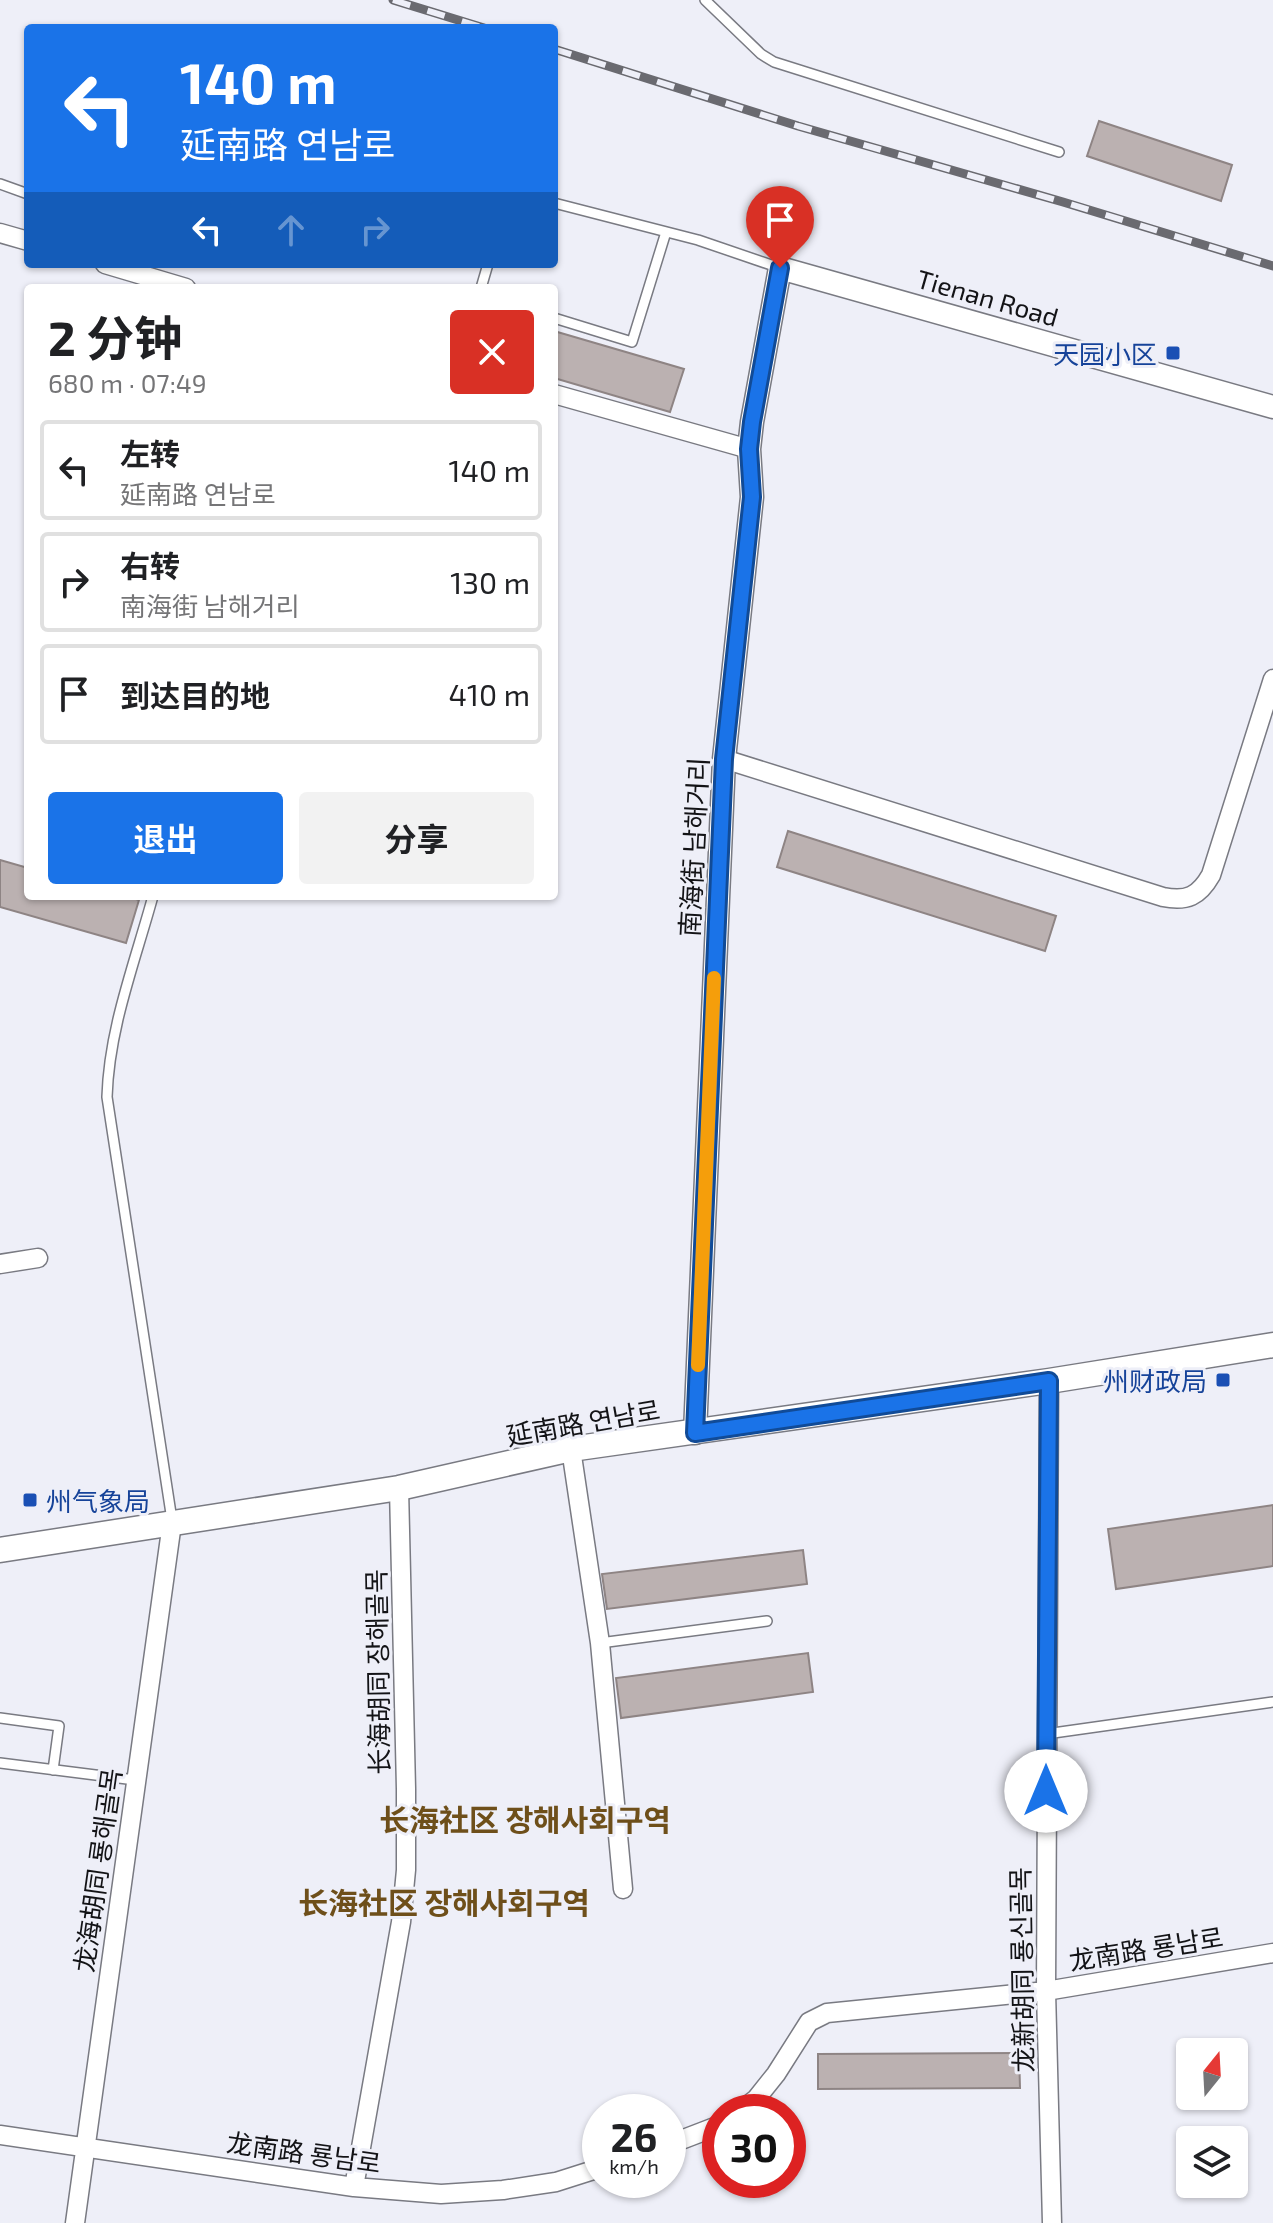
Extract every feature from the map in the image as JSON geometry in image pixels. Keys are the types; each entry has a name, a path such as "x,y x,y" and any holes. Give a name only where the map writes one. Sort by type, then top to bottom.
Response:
{"main road":[{"name":"延南路 연남로","path":"0,1550 399,1488 571,1449 1049,1381 1273,1345"}],"street":[{"path":"0,233 24,240"},
{"path":"118,268 172,284"},
{"name":"Tienan Road","path":"780,268 1273,407"},
{"name":"南海街 남해거리","path":"695,1433 724,759 752,497 749,449 752,422 780,268"},
{"path":"558,395 749,449"},
{"path":"724,759 1177,900 1203,889 1211,875 1273,679"},
{"path":"0,1264 38,1258"},
{"name":"龙新胡同 룡신골목","path":"1049,1381 1046,1991 1052,2223"},
{"path":"571,1449 600,1643 623,1889"},
{"name":"长海胡同 장해골목","path":"354,2187 401,1922 406,1870 399,1488"},
{"name":"龙海胡同 룡해골목","path":"75,2223 172,1523"},
{"name":"龙南路 룡남로","path":"760,2094 809,2022 827,2013 1046,1991 1273,1953"},
{"name":"龙南路 룡남로","path":"0,2135 354,2187 441,2194 503,2190 556,2182 582,2174"}],"lane":[{"path":"705,0 761,54 774,62 1059,152"},
{"path":"0,184 24,193"},
{"path":"558,204 698,240 780,268"},
{"path":"558,319 632,342 666,232"},
{"path":"152,900 114,1036 107,1097 172,1523"},
{"path":"600,1643 767,1621"},
{"path":"1046,1734 1273,1702"},
{"path":"0,1718 59,1726 53,1770"},
{"path":"0,1763 135,1780"}],"building":[{"path":"1099,121 1232,165 1221,201 1087,156"},
{"path":"558,332 684,369 670,412 558,379"},
{"path":"788,831 1056,916 1045,951 777,867"},
{"path":"0,860 24,867 24,900 139,900 126,943 0,907"},
{"path":"1273,1505 1273,1566 1116,1589 1108,1529"},
{"path":"803,1550 807,1584 607,1609 602,1574"},
{"path":"808,1653 813,1692 621,1718 616,1678"},
{"path":"1019,2053 1020,2088 818,2089 818,2054"}],"railway":[{"path":"393,0 471,24"},
{"path":"558,50 798,126 1273,266"}],"slow traffic":[{"path":"698,1365 714,978"}],"place":[{"name":"天园小区","path":"1173,353"},
{"name":"州财政局","path":"1223,1380"},
{"name":"州气象局","path":"30,1500"}],"district":[{"name":"长海社区 장해사회구역","path":"525,1819"},
{"name":"长海社区 장해사회구역","path":"444,1902"}],"route":[{"path":"780,268 752,422 749,449 752,497 724,759 695,1433 1049,1381 1046,1791"}]}
